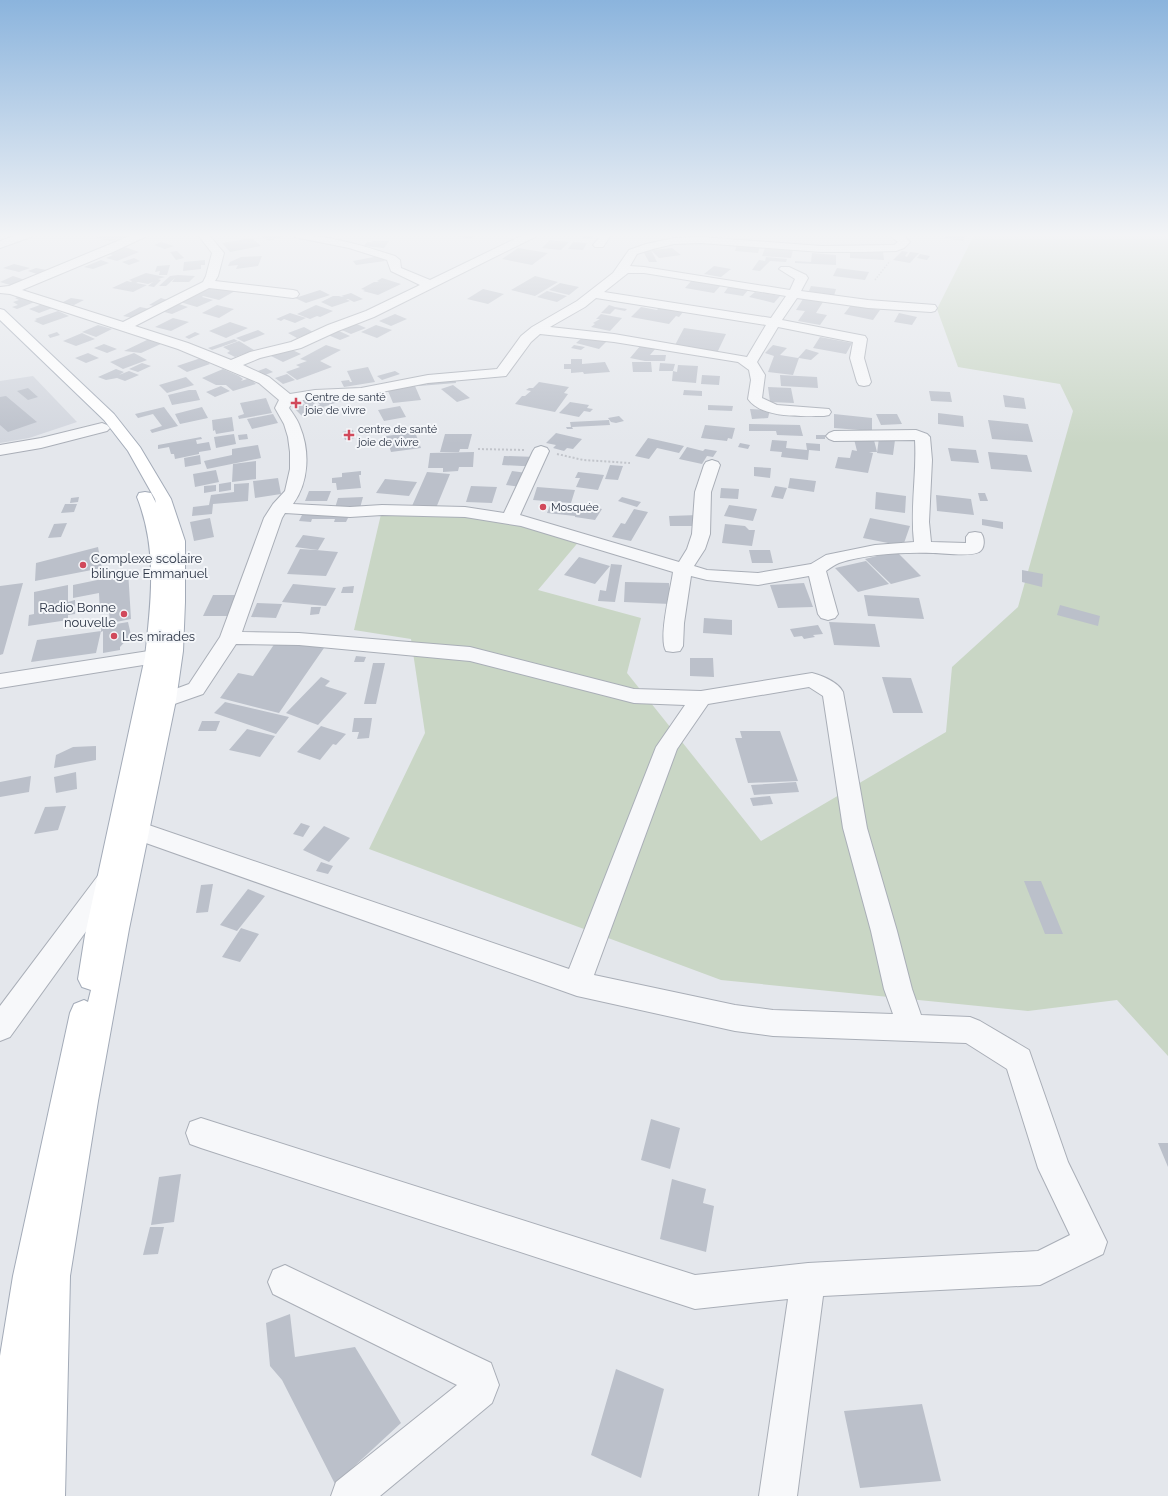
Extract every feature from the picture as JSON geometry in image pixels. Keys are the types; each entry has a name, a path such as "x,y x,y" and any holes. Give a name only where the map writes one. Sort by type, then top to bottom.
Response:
{"main road":[{"path":"0,313 109,417 136,450 163,499 176,541 176,609 173,651 166,700 137,830 101,968 30,1276 17,1360 14,1496"},
{"path":"0,327 94,418 124,455 151,508 161,553 159,625 155,657 98,935 101,968 83,1101 53,1276 46,1496"}],"street":[{"path":"53,305 183,346 231,365 264,380 287,399 320,394 361,392 428,378 501,373 526,339 537,330 580,305"},
{"path":"123,327 166,305"},
{"path":"231,365 255,355 296,344 370,314 388,305"},
{"path":"664,305 774,322 860,339 857,358 864,382"},
{"path":"750,363 774,322 786,305"},
{"path":"881,305 932,308"},
{"path":"537,330 614,338 741,359 750,363 756,369 759,378 755,399 757,402 767,407 786,410 824,412"},
{"path":"166,700 196,689 230,638 273,518 279,508 288,500 293,490 297,475 298,460 294,428 282,408 287,399"},
{"path":"0,450 41,443 102,428"},
{"path":"834,436 916,435 922,437 924,460 920,522 923,547"},
{"path":"510,519 541,451"},
{"path":"673,646 674,623 683,569 696,549 701,534 703,492 712,465"},
{"path":"279,508 350,512 382,510 465,512 523,521 707,575 758,579 816,569 832,559 868,552 923,547 972,549 974,548 975,537"},
{"path":"816,569 828,614"},
{"path":"230,638 299,639 470,654 634,696 701,698 812,680 833,692 855,828 884,931 898,989 911,1027"},
{"path":"0,681 155,657"},
{"path":"578,984 667,747 701,698"},
{"path":"137,830 578,984 735,1018 772,1022 970,1030 1019,1060 1054,1168 1091,1242 1040,1268 808,1280 694,1292 201,1132"},
{"path":"0,1028 109,880"},
{"path":"778,1496 808,1280"},
{"path":"285,1282 478,1376 481,1385 479,1390 350,1496"}],"path":[{"path":"478,449 541,451 583,460 630,463"}],"shaded area":[{"path":"33,376 77,422 29,438 0,443 0,381"}],"green space":[{"path":"939,305 1168,305 1168,1056 1117,1000 1028,1011 721,980 369,849 425,733 411,639 354,630 382,510 465,512 581,539 538,590 641,618 627,673 761,841 946,732 952,667 1018,607 1073,411 1060,384 958,367 937,309"}],"building":[{"path":"27,305 17,309 12,307"},
{"path":"40,305 50,305 55,307 39,313 29,309"},
{"path":"167,305 181,305 188,307 172,314 157,310"},
{"path":"190,305 202,305 197,307"},
{"path":"217,305 234,309 219,318 202,313"},
{"path":"316,305 333,311 320,317 317,316 310,319 297,314"},
{"path":"327,305 339,305 332,307"},
{"path":"609,305 627,309 625,311 615,309 610,314 601,313"},
{"path":"799,305 821,305 816,313 827,315 820,325 798,321 805,311 796,310"},
{"path":"851,305 880,310 873,320 844,314"},
{"path":"140,307 150,309 133,318 123,316"},
{"path":"641,307 683,312 679,317 676,316 669,324 631,317"},
{"path":"58,311 69,316 43,325 34,321 37,320 35,319"},
{"path":"290,313 306,318 295,323 284,319 281,321 276,319"},
{"path":"899,313 917,317 912,325 894,322"},
{"path":"395,314 407,319 391,326 379,321"},
{"path":"601,314 622,318 610,331 591,327 595,324 593,323 600,319 596,319"},
{"path":"173,318 189,322 171,331 155,327"},
{"path":"230,322 248,328 226,338 209,331"},
{"path":"352,322 366,328 351,334 337,328"},
{"path":"98,325 112,329 96,337 82,332"},
{"path":"376,325 392,330 377,338 361,332"},
{"path":"304,327 313,332 297,338 288,333"},
{"path":"684,328 726,334 717,353 674,347"},
{"path":"258,330 265,334 244,342 236,338"},
{"path":"339,331 350,336 340,340 328,335"},
{"path":"57,332 60,335 50,338 48,335"},
{"path":"195,332 200,334 189,339 185,337"},
{"path":"82,333 95,339 76,346 63,341"},
{"path":"583,337 607,341 599,349 576,343"},
{"path":"820,337 852,343 846,354 813,348"},
{"path":"149,339 163,343 141,353 124,351"},
{"path":"234,339 238,341 212,350 208,348"},
{"path":"239,341 254,350 235,357 227,353 230,351 223,347"},
{"path":"104,344 117,349 107,353 94,348"},
{"path":"326,345 341,350 320,361 332,367 297,380 286,372 300,367 296,365 307,361 300,359"},
{"path":"574,345 585,347 581,350 571,348"},
{"path":"641,345 656,348 650,355 666,355 665,361 645,361 630,358"},
{"path":"773,345 787,348 780,355 798,358 806,349 819,353 811,360 799,358 793,375 768,372 774,356 765,353"},
{"path":"288,348 301,354 283,362 269,355"},
{"path":"88,353 99,358 86,363 75,358"},
{"path":"134,353 147,360 123,369 110,362"},
{"path":"201,358 210,364 187,372 177,366"},
{"path":"571,359 582,359 582,364 605,362 610,372 584,374 583,372 571,373 571,369 564,369 564,364 571,364"},
{"path":"632,362 651,362 652,372 633,372"},
{"path":"142,363 151,366 138,372 129,369"},
{"path":"660,363 675,364 673,371 659,371"},
{"path":"678,365 698,366 696,383 672,381 673,371 677,372"},
{"path":"368,367 375,382 344,387 341,381 349,380 352,382 347,371"},
{"path":"266,368 273,372 265,375 258,371"},
{"path":"116,369 124,372 119,375 129,371 139,375 125,381 117,378 106,380 98,377"},
{"path":"223,369 239,376 243,379 241,381 250,378 256,384 233,391 226,385 216,385 202,378"},
{"path":"395,371 400,374 382,380 377,376"},
{"path":"287,374 295,380 283,384 275,378"},
{"path":"702,375 720,376 719,385 701,384"},
{"path":"780,375 817,377 818,388 781,386"},
{"path":"426,376 455,377 456,383 419,386 413,379 422,378 427,385"},
{"path":"186,377 194,385 167,393 159,385"},
{"path":"539,382 569,387 564,393 568,394 555,412 515,404 522,396 525,396 531,391 526,390 533,388"},
{"path":"453,385 470,398 457,402 441,389"},
{"path":"221,386 230,391 215,397 206,392"},
{"path":"415,386 421,400 393,403 388,391"},
{"path":"768,387 791,388 794,403 770,402"},
{"path":"28,388 38,397 28,400 17,391"},
{"path":"189,390 196,390 200,400 172,405 168,395"},
{"path":"684,390 702,391 702,396 683,395"},
{"path":"929,391 950,392 952,402 931,401"},
{"path":"331,392 341,401 323,407 325,409 302,416 293,407 305,404 303,401 310,399 317,406 320,405 313,397"},
{"path":"1003,395 1024,398 1026,409 1005,407"},
{"path":"6,396 37,422 8,432 0,425 0,397"},
{"path":"266,398 272,413 239,419 238,416 244,414 240,403"},
{"path":"570,402 589,405 587,408 593,409 590,412 584,411 579,417 559,413"},
{"path":"708,405 733,406 732,411 708,410"},
{"path":"400,406 406,417 384,421 378,410"},
{"path":"164,407 178,426 152,433 150,430 162,426 153,414 138,418 135,414"},
{"path":"202,407 208,418 180,424 175,414"},
{"path":"750,409 770,410 768,418 752,419"},
{"path":"938,413 963,416 964,427 938,424"},
{"path":"273,414 278,423 252,429 247,419"},
{"path":"834,414 872,418 872,431 834,428"},
{"path":"876,414 897,414 902,424 881,425"},
{"path":"619,416 624,421 616,423 611,422 608,418"},
{"path":"232,417 234,431 216,434 215,430 213,431 212,420"},
{"path":"609,420 610,425 572,427 573,429 567,429 566,427 571,427 570,422"},
{"path":"988,420 1028,424 1033,442 992,439"},
{"path":"749,424 800,425 803,436 777,435 776,431 749,431"},
{"path":"705,425 735,428 732,439 728,438 727,441 701,438"},
{"path":"353,430 355,438 345,440 342,432"},
{"path":"415,432 421,448 391,452 386,436"},
{"path":"556,433 582,439 573,449 567,448 564,451 553,448 556,445 546,443"},
{"path":"234,434 236,444 216,448 214,437"},
{"path":"247,434 248,439 239,440 238,435"},
{"path":"445,434 472,434 468,449 460,449 459,452 440,452"},
{"path":"816,435 825,435 825,439 816,439"},
{"path":"201,437 202,439 196,440 197,444 209,442 211,450 175,459 174,454 171,454 169,447 158,449 158,445"},
{"path":"648,438 684,446 679,453 657,448 649,459 635,456"},
{"path":"879,438 895,440 893,455 877,453"},
{"path":"854,439 874,440 877,452 869,452 873,453 868,473 835,468 838,457 850,458 852,450 857,451"},
{"path":"772,440 787,441 786,448 807,450 806,443 820,444 820,451 809,450 808,460 781,457 782,452 770,451"},
{"path":"740,443 750,445 748,449 738,447"},
{"path":"258,445 261,458 207,469 204,461 232,455 232,449"},
{"path":"687,447 703,451 705,449 717,451 713,457 707,456 702,464 679,459"},
{"path":"948,448 976,450 979,463 951,461"},
{"path":"474,452 473,467 459,467 458,471 443,472 443,468 428,468 430,453"},
{"path":"988,452 1027,455 1032,472 991,469"},
{"path":"200,455 201,464 185,467 184,458"},
{"path":"504,456 537,457 536,466 502,465"},
{"path":"256,461 256,479 232,482 233,464"},
{"path":"610,465 623,466 618,480 605,479"},
{"path":"754,467 771,468 770,478 754,476"},
{"path":"216,470 219,482 195,487 193,474"},
{"path":"361,471 361,475 359,475 361,488 337,490 336,483 332,483 332,478 342,477 342,473"},
{"path":"512,471 527,473 521,487 506,485"},
{"path":"427,472 450,474 436,508 412,506"},
{"path":"578,472 604,475 598,490 576,487 580,478 575,478"},
{"path":"278,478 281,494 255,498 253,481"},
{"path":"790,478 816,481 814,492 788,488"},
{"path":"385,479 417,482 409,496 376,493"},
{"path":"231,482 231,490 219,492 219,484"},
{"path":"249,483 248,501 213,504 212,514 192,516 193,507 209,505 211,495 234,492 234,484"},
{"path":"216,485 216,491 204,493 204,486"},
{"path":"471,486 497,487 492,503 466,502"},
{"path":"775,486 787,488 783,499 771,497"},
{"path":"537,487 575,490 571,503 533,500"},
{"path":"721,488 739,489 738,499 720,498"},
{"path":"309,491 331,491 327,501 305,501"},
{"path":"876,492 906,496 905,513 875,509"},
{"path":"978,493 985,493 988,501 980,501"},
{"path":"936,495 971,499 974,515 937,511"},
{"path":"79,497 78,502 70,503 71,498"},
{"path":"363,497 360,508 335,508 338,498"},
{"path":"622,497 641,502 637,507 618,501"},
{"path":"551,503 582,505 602,509 595,520 547,513"},
{"path":"65,504 77,504 74,512 61,513"},
{"path":"729,505 757,509 753,521 724,516"},
{"path":"634,509 648,512 631,541 612,537 621,523 625,524"},
{"path":"303,513 350,514 346,522 334,522 335,519 312,519 311,522 299,521"},
{"path":"698,515 700,526 670,526 669,516"},
{"path":"210,518 214,537 194,541 190,522"},
{"path":"870,518 910,526 903,546 863,538"},
{"path":"982,519 1003,522 1003,529 982,525"},
{"path":"67,523 61,537 48,538 54,524"},
{"path":"725,524 745,526 749,530 755,530 752,546 722,543"},
{"path":"303,535 325,538 318,550 295,547"},
{"path":"98,547 102,568 35,581 36,563"},
{"path":"300,549 338,552 326,576 287,574"},
{"path":"749,550 770,550 773,563 752,563"},
{"path":"896,551 921,576 891,584 865,559"},
{"path":"579,557 610,566 595,584 564,575"},
{"path":"866,561 889,584 858,592 835,568"},
{"path":"611,564 622,565 615,602 598,601 600,590 606,591"},
{"path":"128,570 131,619 116,622 116,624 128,622 131,635 120,647 120,650 103,653 103,631 101,632 101,628 99,628 99,626 110,624 109,611 100,613 99,593 73,598 73,585 107,578 107,574"},
{"path":"1022,570 1043,574 1042,587 1022,582"},
{"path":"625,582 669,583 670,604 624,602"},
{"path":"23,583 3,654 0,655 0,586"},
{"path":"804,583 813,607 778,608 770,585"},
{"path":"293,584 336,588 326,606 282,602"},
{"path":"68,585 68,602 75,600 75,614 68,615 68,620 28,626 29,615 34,614 34,592"},
{"path":"354,586 353,593 341,593 343,587"},
{"path":"213,595 242,595 232,616 203,616"},
{"path":"864,595 919,598 924,619 868,616"},
{"path":"257,603 282,604 276,618 251,617"},
{"path":"1060,605 1100,616 1098,626 1057,615"},
{"path":"311,607 321,607 319,614 310,615"},
{"path":"704,618 732,620 732,635 703,633"},
{"path":"829,622 875,624 880,647 834,645"},
{"path":"818,625 823,634 813,635 815,637 804,639 802,636 794,637 790,629"},
{"path":"101,631 96,653 31,662 37,640"},
{"path":"277,640 324,648 279,713 220,698 238,673 253,676"},
{"path":"356,656 366,657 364,662 354,662"},
{"path":"690,658 713,658 714,677 690,676"},
{"path":"373,663 385,663 376,704 364,704"},
{"path":"321,677 330,681 325,686 347,693 318,725 286,713"},
{"path":"882,677 911,678 923,713 893,713"},
{"path":"225,702 289,717 276,734 214,713"},
{"path":"354,718 372,718 369,738 357,739 359,732 352,732"},
{"path":"202,721 220,721 216,731 198,731"},
{"path":"321,726 346,734 336,745 333,744 320,760 297,752"},
{"path":"247,729 275,736 260,757 229,750"},
{"path":"740,731 780,731 798,781 748,783 735,738 742,738"},
{"path":"96,746 96,760 54,768 56,755 73,747"},
{"path":"76,772 77,789 56,793 54,777"},
{"path":"31,776 29,792 0,797 0,782"},
{"path":"796,782 799,792 754,795 751,785"},
{"path":"770,796 773,804 753,806 750,798"},
{"path":"66,806 58,830 34,834 45,807"},
{"path":"301,823 310,826 303,837 293,834"},
{"path":"324,826 350,838 329,862 303,850"},
{"path":"321,862 333,866 328,874 316,871"},
{"path":"1024,881 1041,881 1063,934 1045,934"},
{"path":"213,884 208,912 196,913 201,885"},
{"path":"248,889 265,896 237,931 220,925"},
{"path":"241,928 259,934 240,962 222,957"},
{"path":"651,1119 680,1128 670,1169 641,1160"},
{"path":"1158,1143 1168,1143 1168,1167"},
{"path":"181,1174 174,1222 151,1225 159,1177"},
{"path":"672,1179 706,1189 703,1203 714,1206 706,1252 660,1239"},
{"path":"150,1227 164,1227 158,1254 143,1255"},
{"path":"290,1314 295,1357 355,1347 401,1423 335,1484 282,1380 270,1366 266,1323"},
{"path":"616,1369 664,1389 641,1478 591,1455"},
{"path":"922,1404 941,1481 860,1488 844,1411"}],"place":[{"name":"Centre de santé joie de vivre","path":"296,403"},
{"name":"centre de santé joie de vivre","path":"349,435"},
{"name":"Mosquée","path":"543,507"},
{"name":"Complexe scolaire bilingue Emmanuel","path":"83,565"},
{"name":"Radio Bonne nouvelle","path":"124,614"},
{"name":"Les mirades","path":"114,636"}]}
